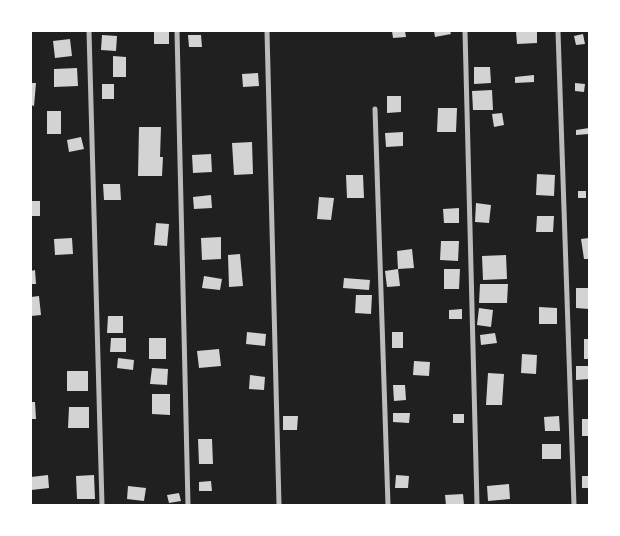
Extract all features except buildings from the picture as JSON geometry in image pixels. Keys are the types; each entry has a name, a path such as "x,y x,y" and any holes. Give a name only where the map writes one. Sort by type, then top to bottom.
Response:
{"street":[{"path":"89,31 102,505"},
{"path":"177,31 188,505"},
{"path":"267,31 279,505"},
{"path":"465,31 476,505"},
{"path":"558,31 574,505"},
{"path":"375,109 388,505"}],"shaded area":[{"path":"31,31 589,31 589,505 31,505"}]}
